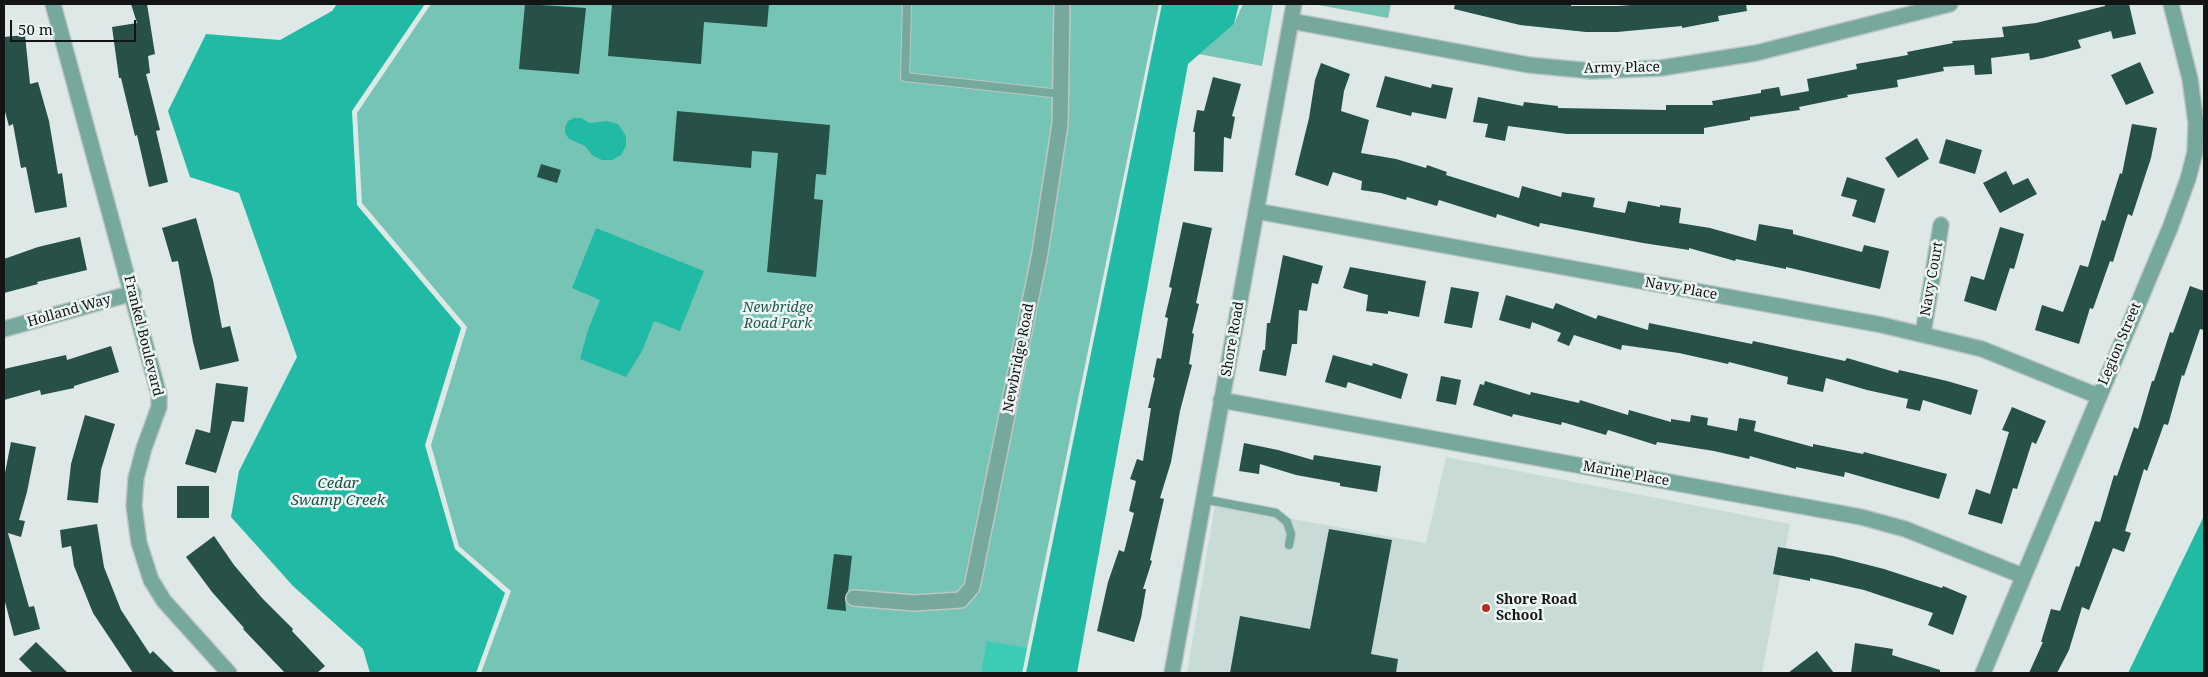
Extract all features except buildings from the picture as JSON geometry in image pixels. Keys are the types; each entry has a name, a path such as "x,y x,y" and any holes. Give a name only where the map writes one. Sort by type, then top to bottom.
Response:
{"street":[{"name":"Frankel Boulevard","path":"53,4 159,394 159,407 144,448 136,478 134,506 139,543 151,580 164,601 229,673"},
{"name":"Newbridge Road","path":"854,598 914,603 961,600 972,587 1040,253 1060,124 1062,4"},
{"name":"Shore Road","path":"1172,673 1294,4"},
{"name":"Army Place","path":"1291,21 1529,65 1602,70 1661,68 1756,52 1950,4"},
{"name":"Legion Street","path":"1983,673 2170,228 2188,179 2195,152 2196,123 2190,79 2171,4"},
{"name":"Navy Place","path":"1256,211 1923,334 1982,349 2098,396"},
{"name":"Navy Court","path":"1923,334 1941,225"},
{"name":"Holland Way","path":"4,329 133,293"},
{"name":"Marine Place","path":"1221,400 1861,517 1905,529 2023,576"}],"lane":[{"path":"908,4 905,77 1061,94"},
{"path":"1203,499 1276,513 1287,522 1290,534 1289,545"}],"shaded area":[{"name":"Shore Road School","path":"1446,457 1790,524 1762,673 1187,673 1215,505 1426,543"},
{"path":"987,641 1027,648 1022,673 981,673"}],"green space":[{"name":"Newbridge Road Park","path":"431,4 1159,4 1022,673 481,673 511,591 459,546 431,445 467,327 362,203 357,113"},
{"path":"1243,4 1273,4 1262,66 1199,54 1234,24"},
{"path":"1313,4 1391,4 1388,18"}],"water":[{"name":"Cedar Swamp Creek","path":"337,4 425,4 352,111 357,205 461,328 425,445 455,549 505,593 476,673 370,673 363,649 293,586 231,517 239,471 297,357 239,193 190,177 168,111 206,34 280,40 332,11"},
{"path":"1162,4 1239,4 1234,24 1188,64 1077,673 1026,673"},
{"path":"574,118 581,118 589,123 607,121 618,124 626,136 626,146 621,155 612,160 602,160 592,155 585,146 569,139 565,133 565,127 568,121"},
{"path":"596,228 704,271 680,331 654,321 642,351 626,377 580,359 588,330 600,300 572,288"},
{"path":"2204,516 2204,673 2128,673"}],"place":[{"name":"Shore Road School","path":"1486,608"}]}
